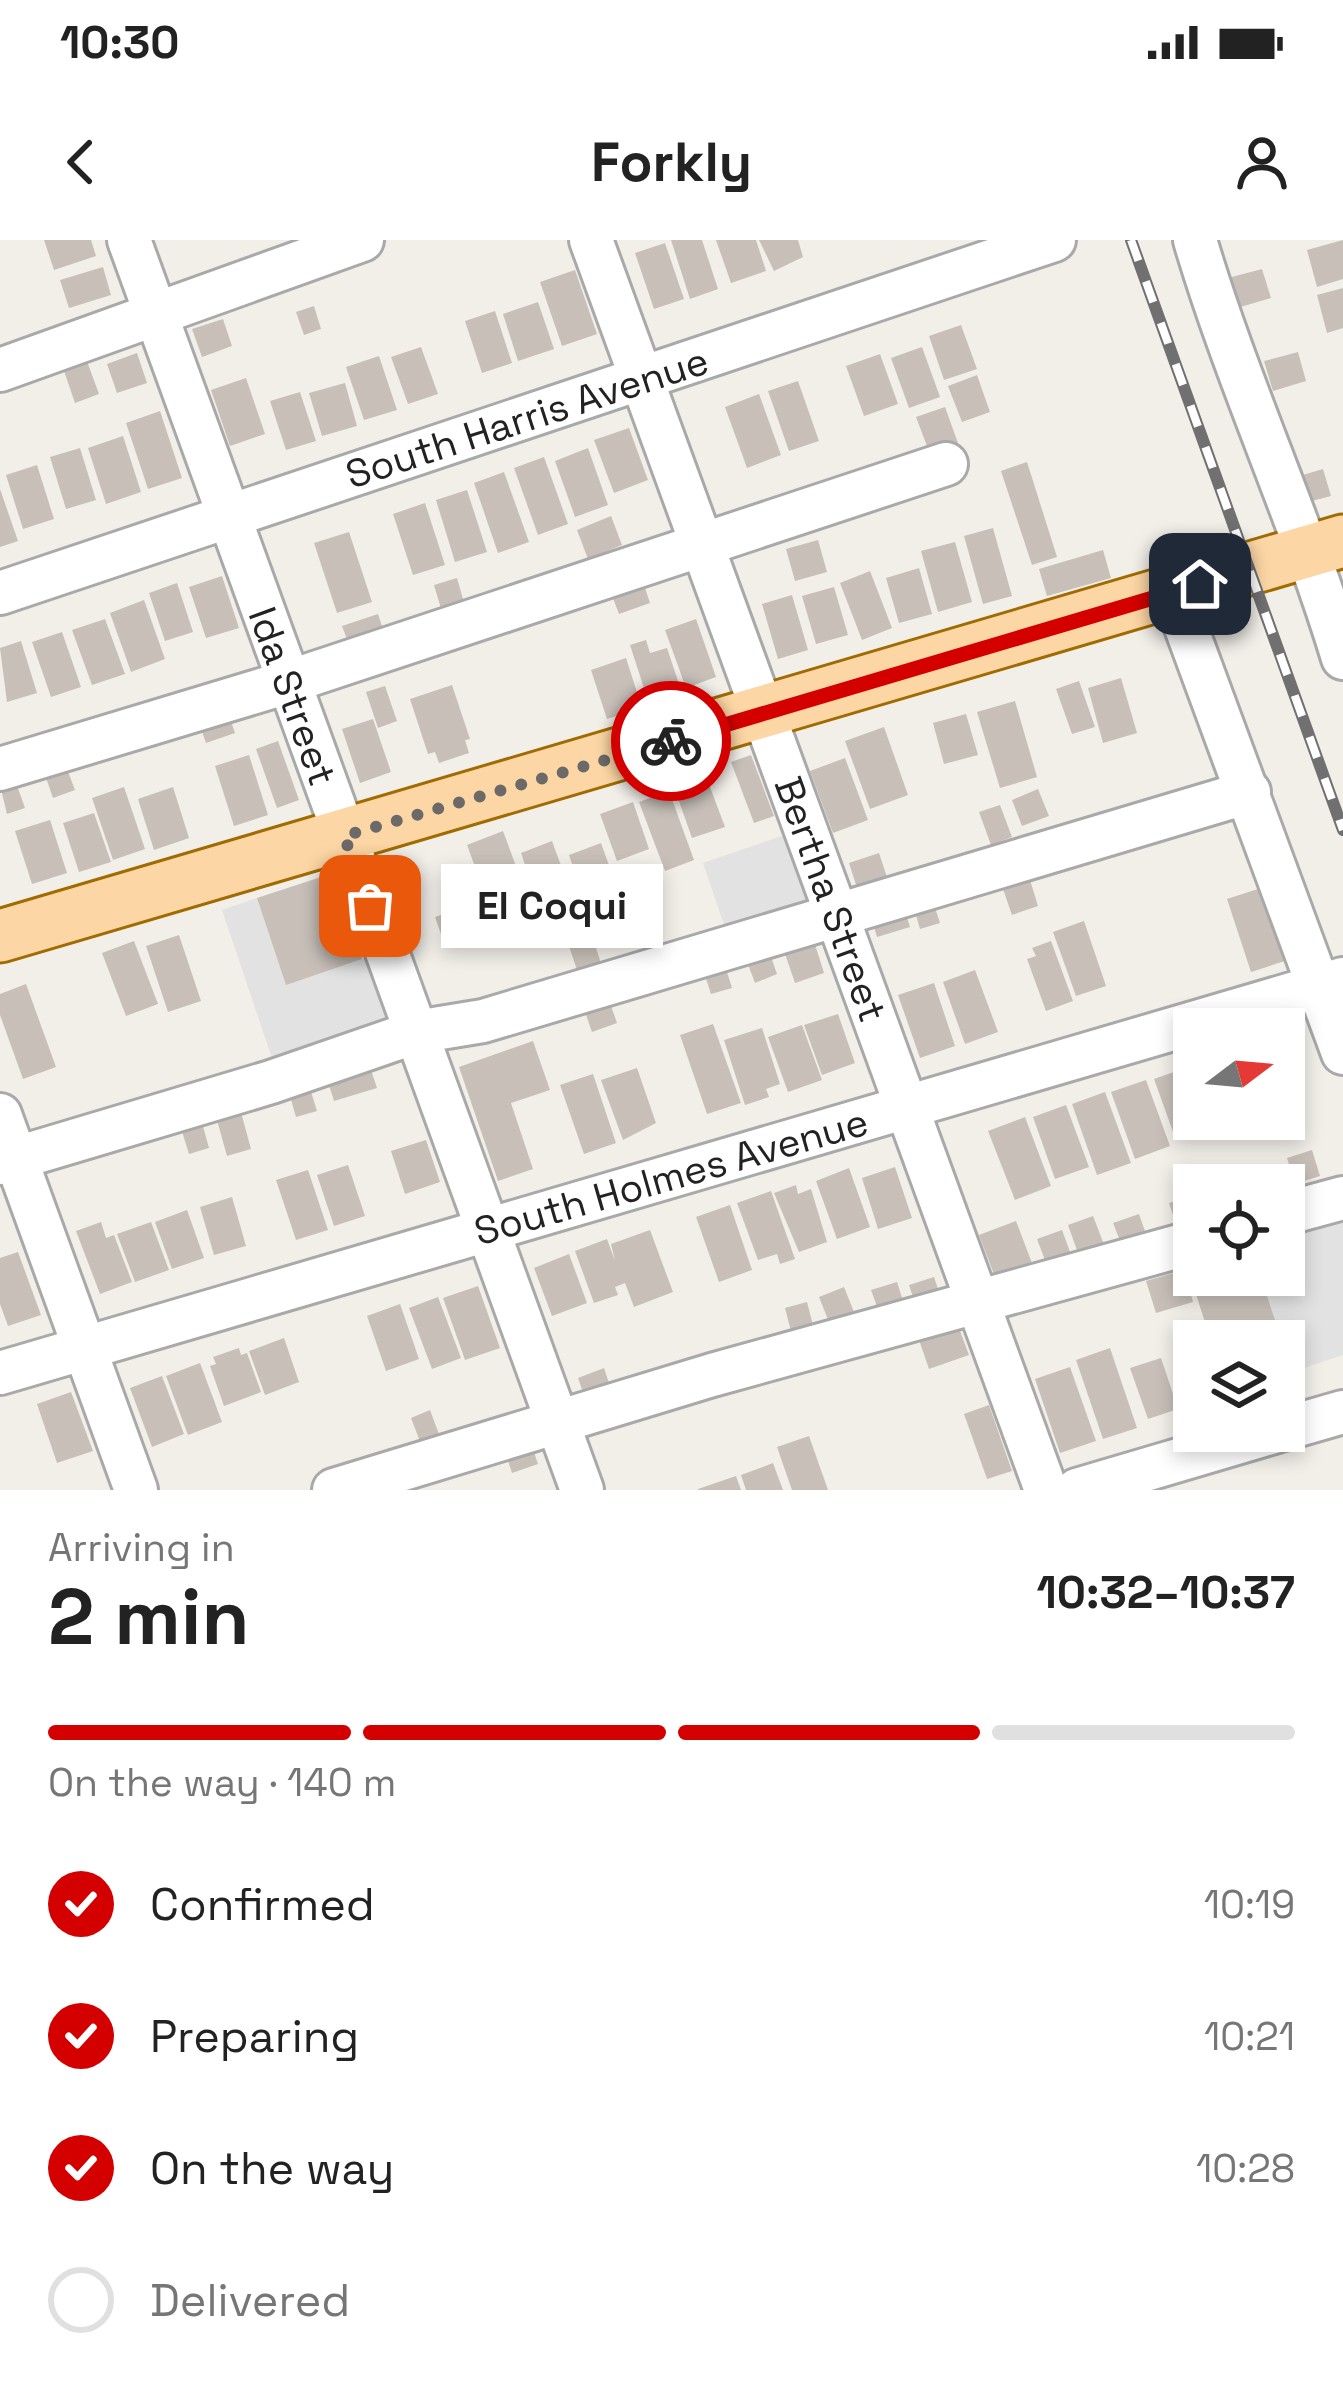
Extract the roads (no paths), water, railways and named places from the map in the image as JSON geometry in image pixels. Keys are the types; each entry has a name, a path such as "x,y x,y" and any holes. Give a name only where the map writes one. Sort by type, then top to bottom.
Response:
{"main road":[{"path":"0,936 1327,545"}],"street":[{"name":"Ida Street","path":"129,240 582,1490"},
{"path":"0,370 362,240"},
{"name":"Bertha Street","path":"591,240 1046,1490"},
{"path":"1195,240 1240,377 1327,545 1343,658"},
{"name":"South Harris Avenue","path":"0,593 1049,241"},
{"path":"0,769 704,548 946,464"},
{"path":"1173,592 1249,792 1331,983 1343,1053"},
{"path":"8,1161 416,1032 483,1021 1249,792"},
{"name":"South Holmes Avenue","path":"0,1373 1331,983"},
{"path":"0,1115 8,1161 136,1490"},
{"path":"1305,1208 1343,1198"},
{"path":"334,1490 1173,1248"},
{"path":"1305,1423 1343,1412"},
{"path":"1077,1490 1206,1452"}],"railway":[{"path":"1131,240 1343,830"}],"place":[{"name":"El Coqui","path":"370,906"}]}
